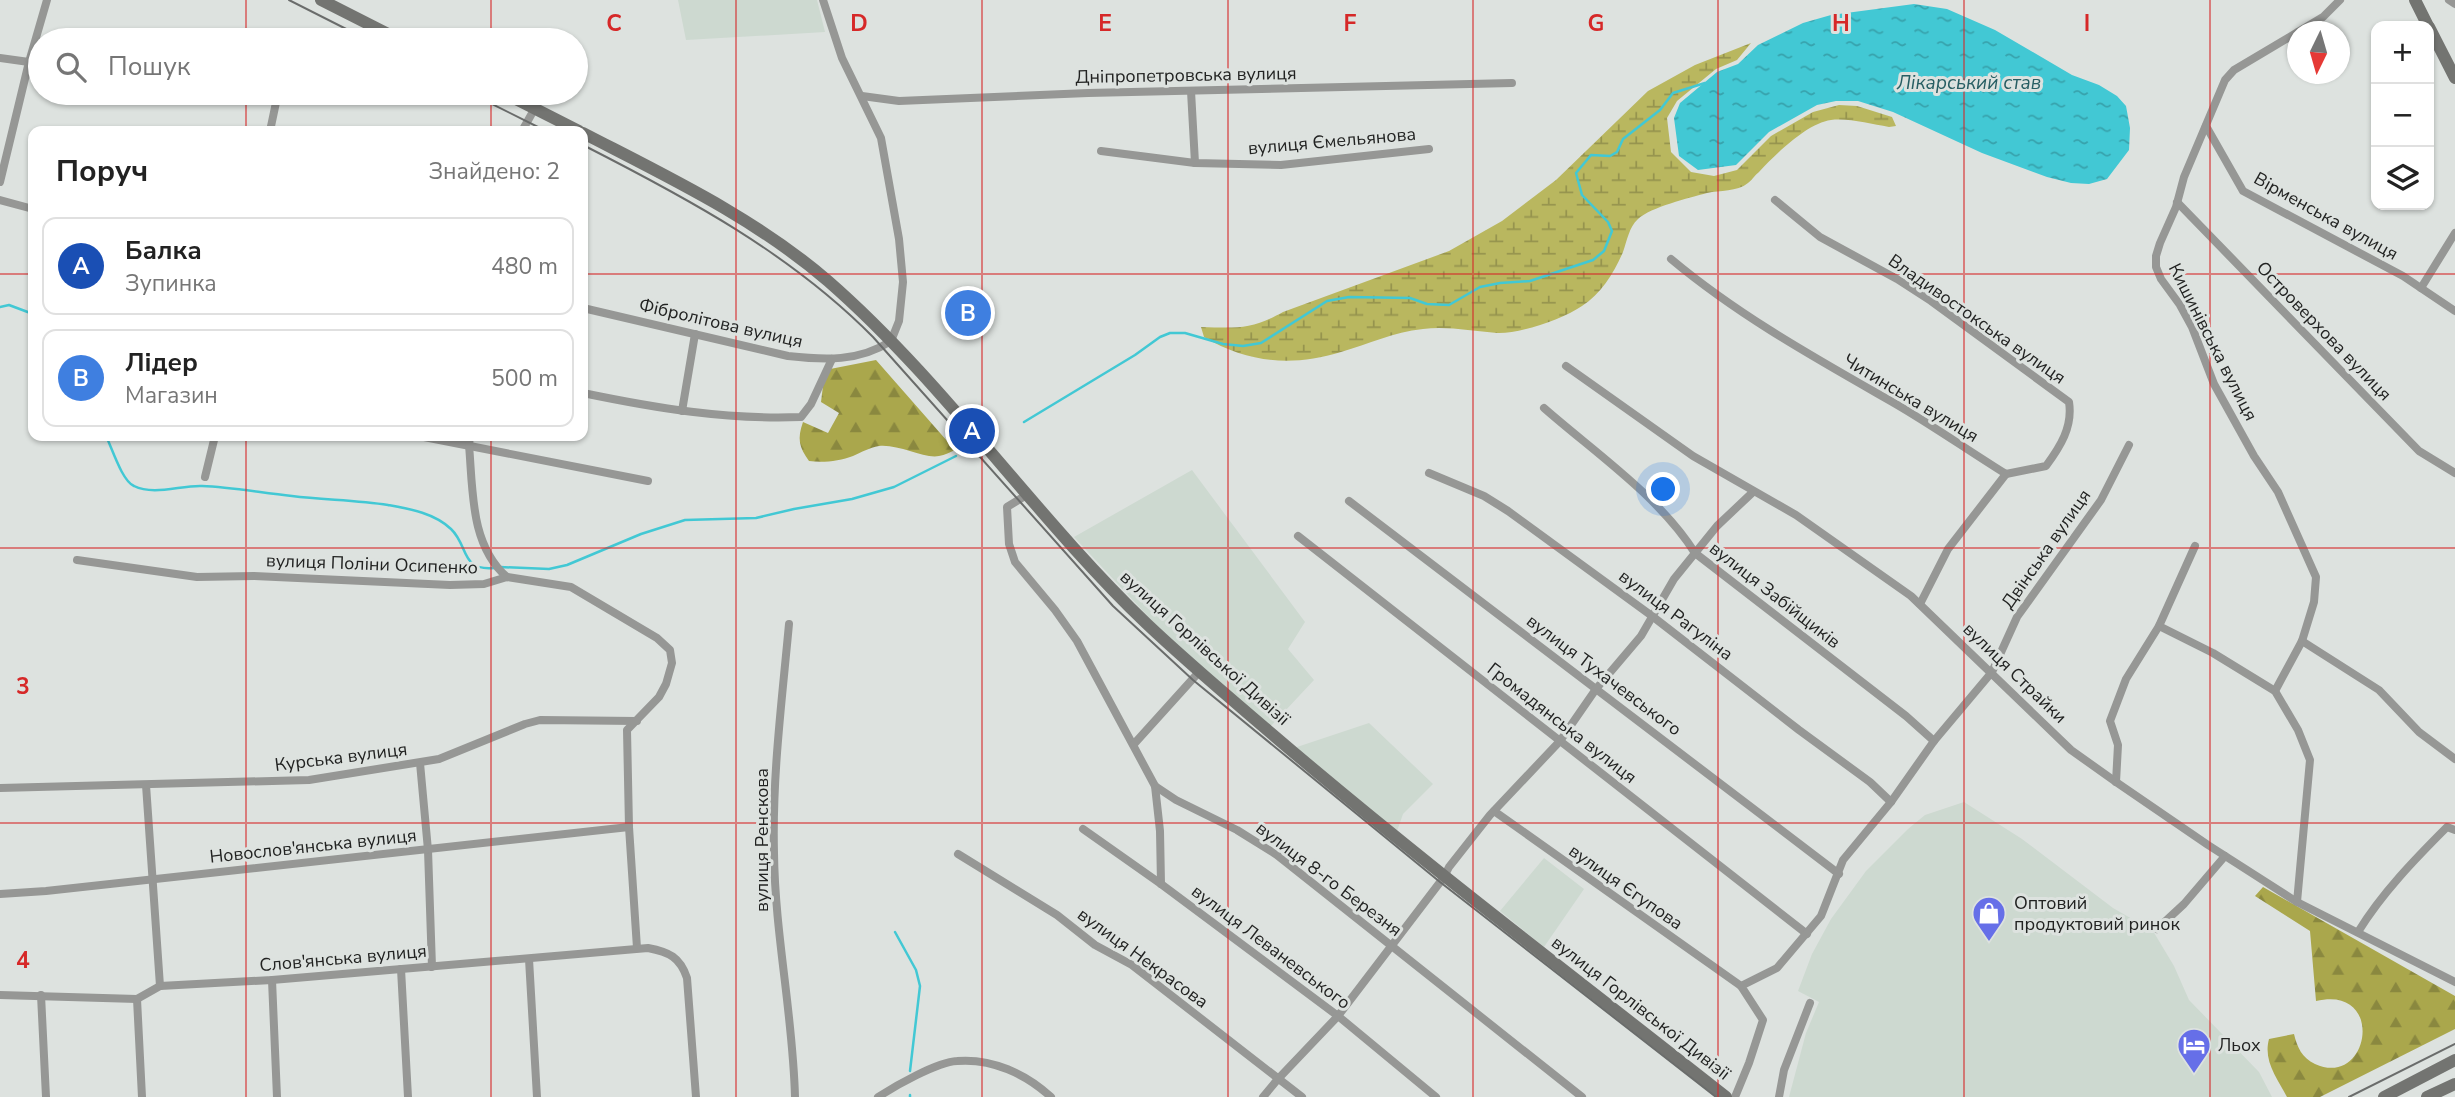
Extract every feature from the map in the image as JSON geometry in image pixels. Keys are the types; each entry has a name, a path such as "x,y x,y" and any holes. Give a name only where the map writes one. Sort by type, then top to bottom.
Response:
{"main road":[{"path":"321,0 376,28"},
{"path":"2415,0 2426,21"},
{"path":"2434,37 2455,78"},
{"name":"вулиця Горлівської Дивізії","path":"529,105 570,126"},
{"name":"вулиця Горлівської Дивізії","path":"588,136 718,204 756,227 824,278 891,341 1092,567 1199,672 1444,877 1726,1097"},
{"path":"2384,1097 2455,1060"},
{"path":"2427,1097 2455,1083"}],"street":[{"path":"39,28 47,0"},
{"path":"823,0 842,58 881,138 899,239 902,300 897,331 891,341"},
{"name":"Кишинівська вулиця","path":"2316,21 2340,0"},
{"path":"2449,0 2455,4"},
{"name":"Кишинівська вулиця","path":"2275,691 2302,641 2311,612 2316,577 2278,492 2254,456 2214,384 2192,327 2180,305 2161,279 2156,256 2184,177 2225,80 2234,70 2287,39"},
{"path":"0,58 28,62"},
{"path":"0,183 28,66"},
{"name":"Дніпропетровська вулиця","path":"862,96 899,101 1191,90 1512,83"},
{"path":"1191,90 1195,163"},
{"path":"271,126 275,105"},
{"path":"525,126 535,108"},
{"name":"Вірменська вулиця","path":"2206,126 2243,191 2421,288 2455,311"},
{"name":"вулиця Ємельянова","path":"1101,151 1195,163 1281,165 1429,149"},
{"path":"0,200 28,208"},
{"name":"Владивостокська вулиця","path":"1775,200 1820,237 1931,301 2069,402 2071,415 2061,445 2046,466 2007,474"},
{"name":"Островерхова вулиця","path":"2177,202 2419,451 2455,473"},
{"path":"2421,288 2455,233"},
{"name":"Читинська вулиця","path":"1671,259 1706,288 1751,318 2007,474"},
{"name":"Фібролітова вулиця","path":"588,309 788,356 832,359 864,355 891,341"},
{"path":"682,411 695,334"},
{"path":"588,394 731,417 801,417 811,404 832,359"},
{"name":"вулиця Страйки","path":"1566,366 1693,456 1796,515 1920,604 2071,750 2116,782 2297,902 2455,982"},
{"name":"вулиця Забійщиків","path":"1544,408 1632,483 1684,537 1695,553 1906,716 1934,741"},
{"path":"205,477 214,441"},
{"path":"501,572 481,540 476,522 470,441 648,481"},
{"name":"Двінська вулиця","path":"1741,986 1777,968 1821,916 1843,860 1891,802 1934,741 1992,672 2017,617 2101,500 2129,445"},
{"name":"вулиця Рагуліна","path":"1429,473 1484,496 1508,511 1652,616 1870,782 1891,802"},
{"path":"1920,604 1948,549 2007,474"},
{"path":"1264,1097 1338,1016 1494,811 1560,741 1596,689 1641,636 1674,579 1695,553 1717,526 1753,492"},
{"path":"1028,494 1007,507 1011,552 1077,641 1155,786 1160,831 1161,884"},
{"name":"вулиця Тухачевського","path":"1349,501 1839,874"},
{"name":"Громадянська вулиця","path":"1298,536 1807,934"},
{"path":"2116,782 2118,745 2110,721 2126,679 2159,626 2195,545"},
{"name":"вулиця Поліни Осипенко","path":"77,559 197,577 279,576 450,585 484,584 501,572 571,587 657,638 670,650 672,663 666,684 659,697 628,730 629,827 636,948"},
{"name":"вулиця Ренскова","path":"789,624 779,727 774,852 777,918 795,1066 796,1097"},
{"path":"2159,626 2213,653 2275,691 2298,730 2310,760 2297,902"},
{"path":"2302,641 2379,690 2420,732 2455,759"},
{"path":"1134,744 1199,672"},
{"name":"Курська вулиця","path":"0,788 309,780 420,763 455,754 524,723 540,720 637,720"},
{"path":"420,763 428,850 432,967"},
{"path":"146,785 160,986"},
{"name":"вулиця 8-го Березня","path":"1155,786 1277,855 1582,1097"},
{"name":"вулиця Єгупова","path":"1494,811 1741,986"},
{"name":"Новослов'янська вулиця","path":"0,894 629,827"},
{"path":"2358,932 2375,905 2423,852 2447,827 2455,830"},
{"name":"вулиця Леваневського","path":"1083,829 1338,1016 1436,1097"},
{"name":"вулиця Некрасова","path":"958,854 1057,915 1095,945 1132,965 1302,1097"},
{"path":"2157,929 2184,904 2225,856"},
{"name":"Слов'янська вулиця","path":"137,999 160,986 530,960 648,948 670,953 678,958 687,978 696,1097"},
{"path":"530,960 537,1097"},
{"path":"401,969 408,1097"},
{"path":"272,980 277,1097"},
{"path":"1735,1097 1763,1020 1741,986"},
{"path":"0,995 137,999 142,1097"},
{"path":"41,995 46,1097"},
{"path":"1779,1097 1784,1070 1810,1003"},
{"path":"877,1097 901,1083 955,1060 989,1062 1026,1077 1051,1097"}],"shaded area":[{"path":"678,0 817,0 825,32 686,40"},
{"path":"1192,470 1305,622 1288,649 1314,680 1269,728 1156,625 1074,537"},
{"path":"1369,723 1433,784 1403,814 1396,834 1294,748"},
{"name":"Оптовий продуктовий ринок","path":"1964,802 2022,839 2113,908 2153,931 2174,966 2189,1000 2259,1072 2272,1097 1789,1097 1806,1033 1819,1002 1798,991 1812,954 1831,919 1866,871 1908,829 1925,815"},
{"path":"1544,858 1584,889 1544,947 1500,911"}],"green space":[{"path":"1751,43 1737,60 1716,69 1677,101 1667,118 1671,152 1691,172 1714,176 1737,170 1771,136 1813,112 1839,105 1857,106 1892,117 1896,126 1845,120 1822,122 1792,141 1744,186 1681,200 1644,215 1632,226 1615,268 1595,295 1574,311 1541,325 1506,333 1432,328 1391,335 1323,357 1288,361 1254,357 1204,337 1201,327 1234,327 1262,322 1449,251 1502,221 1556,180 1648,91 1695,65"},
{"path":"876,360 955,450 941,456 933,456 879,446 843,459 809,461 800,443 803,422 828,433 839,413 821,402 825,370"},
{"path":"2263,887 2455,996 2455,1029 2320,1097 2287,1097 2269,1062 2269,1039 2294,1034 2307,1059 2315,1064 2334,1068 2348,1062 2358,1051 2362,1036 2361,1020 2353,1007 2338,1000 2316,1001 2310,931 2255,896"}],"water":[{"name":"Лікарський став","path":"1914,4 1947,9 1995,30 2072,75 2099,85 2117,96 2126,106 2130,128 2129,150 2107,179 2089,184 2047,177 1982,153 1893,112 1858,101 1836,101 1817,105 1769,132 1736,165 1698,170 1679,156 1674,118 1680,103 1717,72 1738,64 1758,45 1803,23 1831,15"}],"waterway":[{"path":"1024,422 1170,333 1185,333 1223,344 1243,346 1261,343 1327,301 1349,297 1410,298 1427,304 1449,305 1480,287 1530,281 1593,260 1604,251 1612,231 1608,222 1582,195 1576,173 1591,155 1610,156 1617,152 1623,139 1660,110 1673,93 1705,83"},
{"path":"0,307 9,305 28,312"},
{"path":"108,441 125,478 142,489 213,487 405,508 429,515 451,529 466,556 475,566 494,568"},
{"path":"500,567 549,569 567,565 641,534 685,520 756,518 852,499 894,487 956,456"},
{"path":"895,932 916,970 920,986 910,1071"}],"tram line":[{"path":"289,0 344,28"},
{"path":"494,105 536,126"},
{"path":"588,148 736,229 772,253 841,307 873,337 1113,606 1193,680 1440,882 1716,1097"},
{"path":"2349,1097 2455,1044"}],"place":[{"name":"Лідер","path":"968,313"},
{"name":"Балка","path":"972,431"},
{"name":"Оптовий продуктовий ринок","path":"1989,943"},
{"name":"Льох","path":"2194,1075"}]}
